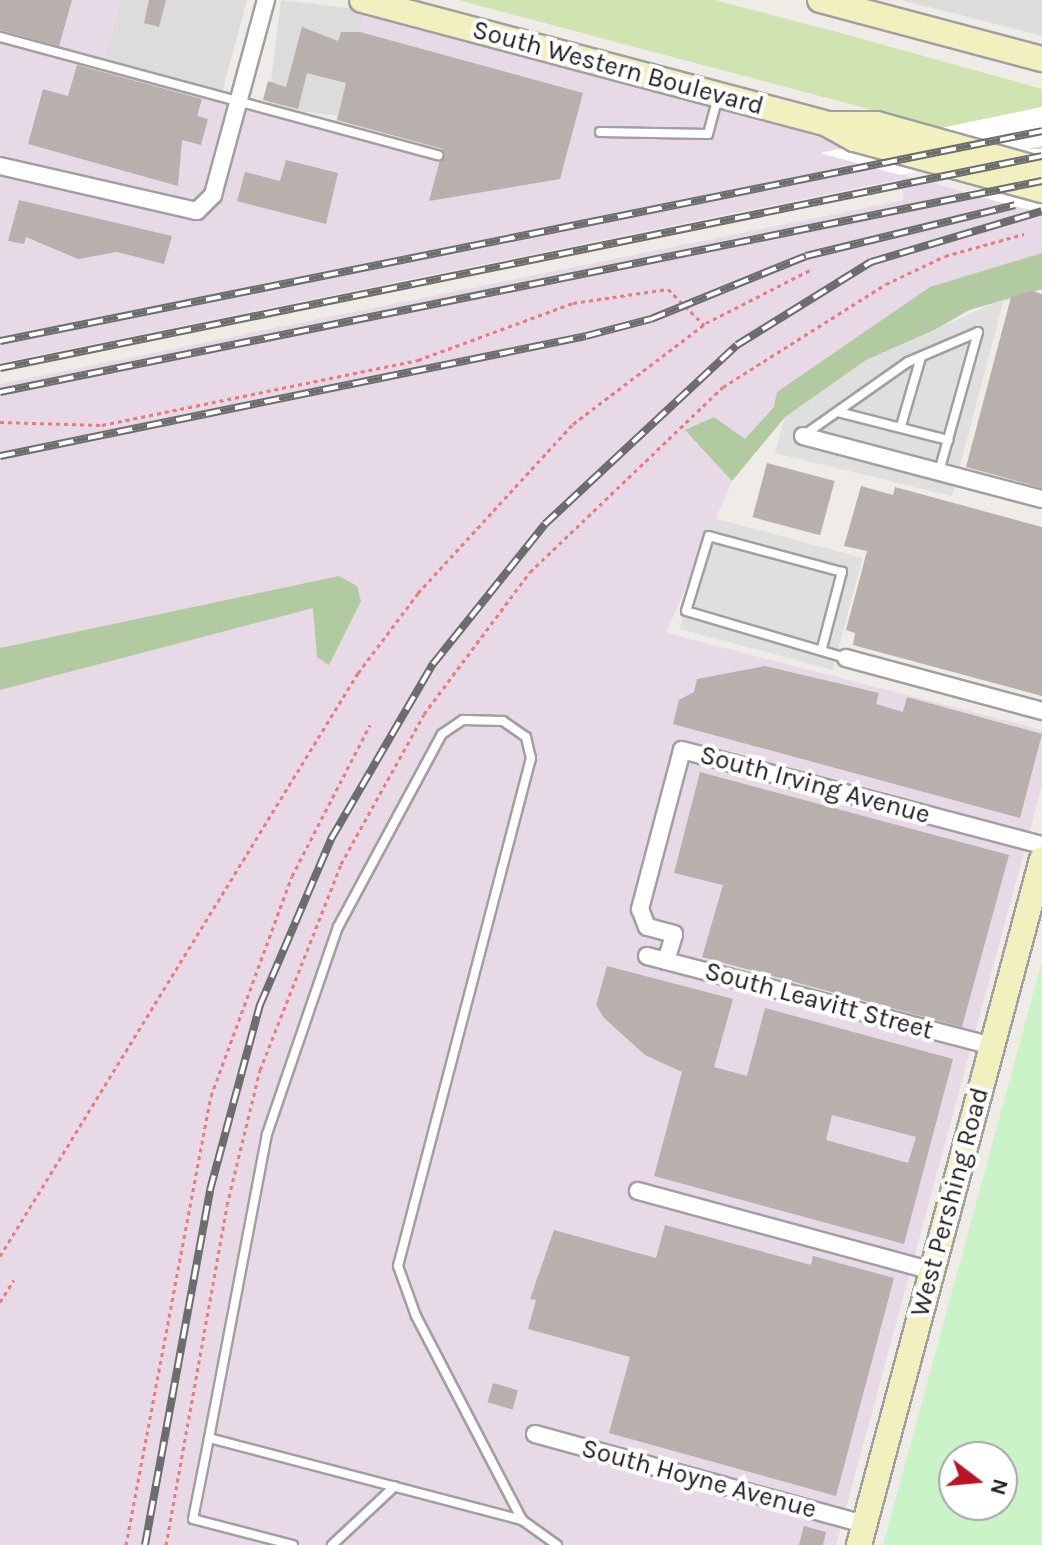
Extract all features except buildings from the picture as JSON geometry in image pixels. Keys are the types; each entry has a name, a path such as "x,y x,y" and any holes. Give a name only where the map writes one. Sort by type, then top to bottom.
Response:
{"street":[{"path":"0,166 197,211 213,195 266,0"},
{"name":"South Western Boulevard","path":"362,0 827,124 854,139 1042,190"},
{"path":"820,0 1042,59"},
{"name":"South Western Boulevard","path":"827,124 877,124 1042,170"},
{"path":"803,436 1042,499"},
{"path":"846,658 1042,711"},
{"name":"South Irving Avenue","path":"666,961 674,934 647,927 640,909 682,750 1042,845"},
{"name":"West Pershing Road","path":"861,1534 1042,859"},
{"name":"South Leavitt Street","path":"647,956 992,1046"},
{"path":"638,1191 932,1271"},
{"name":"South Hoyne Avenue","path":"535,1434 861,1534"}],"lane":[{"path":"0,37 438,155"},
{"path":"600,132 708,134 718,95"},
{"path":"803,436 921,357 978,332 939,472"},
{"path":"901,426 921,357"},
{"path":"838,412 948,440"},
{"path":"822,648 842,572 709,536 686,611 822,648 846,658"},
{"path":"293,1545 193,1519 267,1134 338,927 442,734 463,720 503,721 526,737 531,758 398,1266 416,1316 522,1520"},
{"path":"209,1438 522,1520 557,1545"},
{"path":"332,1545 395,1486"}],"path":[{"path":"166,1545 227,1205 260,1070 341,864 424,714 530,572 723,387 886,284 945,256 1024,234"},
{"path":"0,1256 341,700 418,593 573,424 704,325 810,270"},
{"path":"0,422 102,425 418,360 541,312 668,289 704,325"},
{"path":"126,1545 211,1096 292,876 370,725"},
{"path":"0,1302 14,1280"}],"shaded area":[{"path":"0,0 121,0 103,64 334,126 365,11 764,119 847,147 822,153 1042,213 1042,290 969,310 866,360 785,417 732,481 666,633 1042,730 1042,786 836,1545 0,1545 0,384 904,200 901,179 0,363"},
{"path":"121,0 247,0 221,96 103,65"},
{"path":"281,0 365,10 352,118 268,107"},
{"path":"901,0 1042,0 1042,36"},
{"path":"1004,299 952,496 775,453 785,417 866,360"},
{"path":"710,517 863,558 833,670 680,629"}],"green space":[{"path":"458,0 714,0 837,32 1042,89 1042,155"},
{"path":"1042,253 1042,289 969,310 785,417 732,481 685,430 714,417 745,439 774,407 777,392 930,287"},
{"path":"339,576 357,586 361,601 329,665 317,657 313,608 0,690 0,648"},
{"path":"1042,961 1042,1545 883,1545"}],"pier":[{"path":"1042,107 1042,146 900,175 820,153"},
{"path":"898,149 1042,149 1042,171 898,171"},
{"path":"1042,177 1042,213 962,192 999,185"}],"railway":[{"path":"0,341 1042,131"},
{"path":"0,368 1042,156"},
{"path":"0,392 1042,181"},
{"path":"0,456 586,336 651,319 806,256 1015,205"},
{"path":"145,1545 210,1190 260,1005 331,839 433,664 545,524 737,345 871,262 1042,211"}]}
